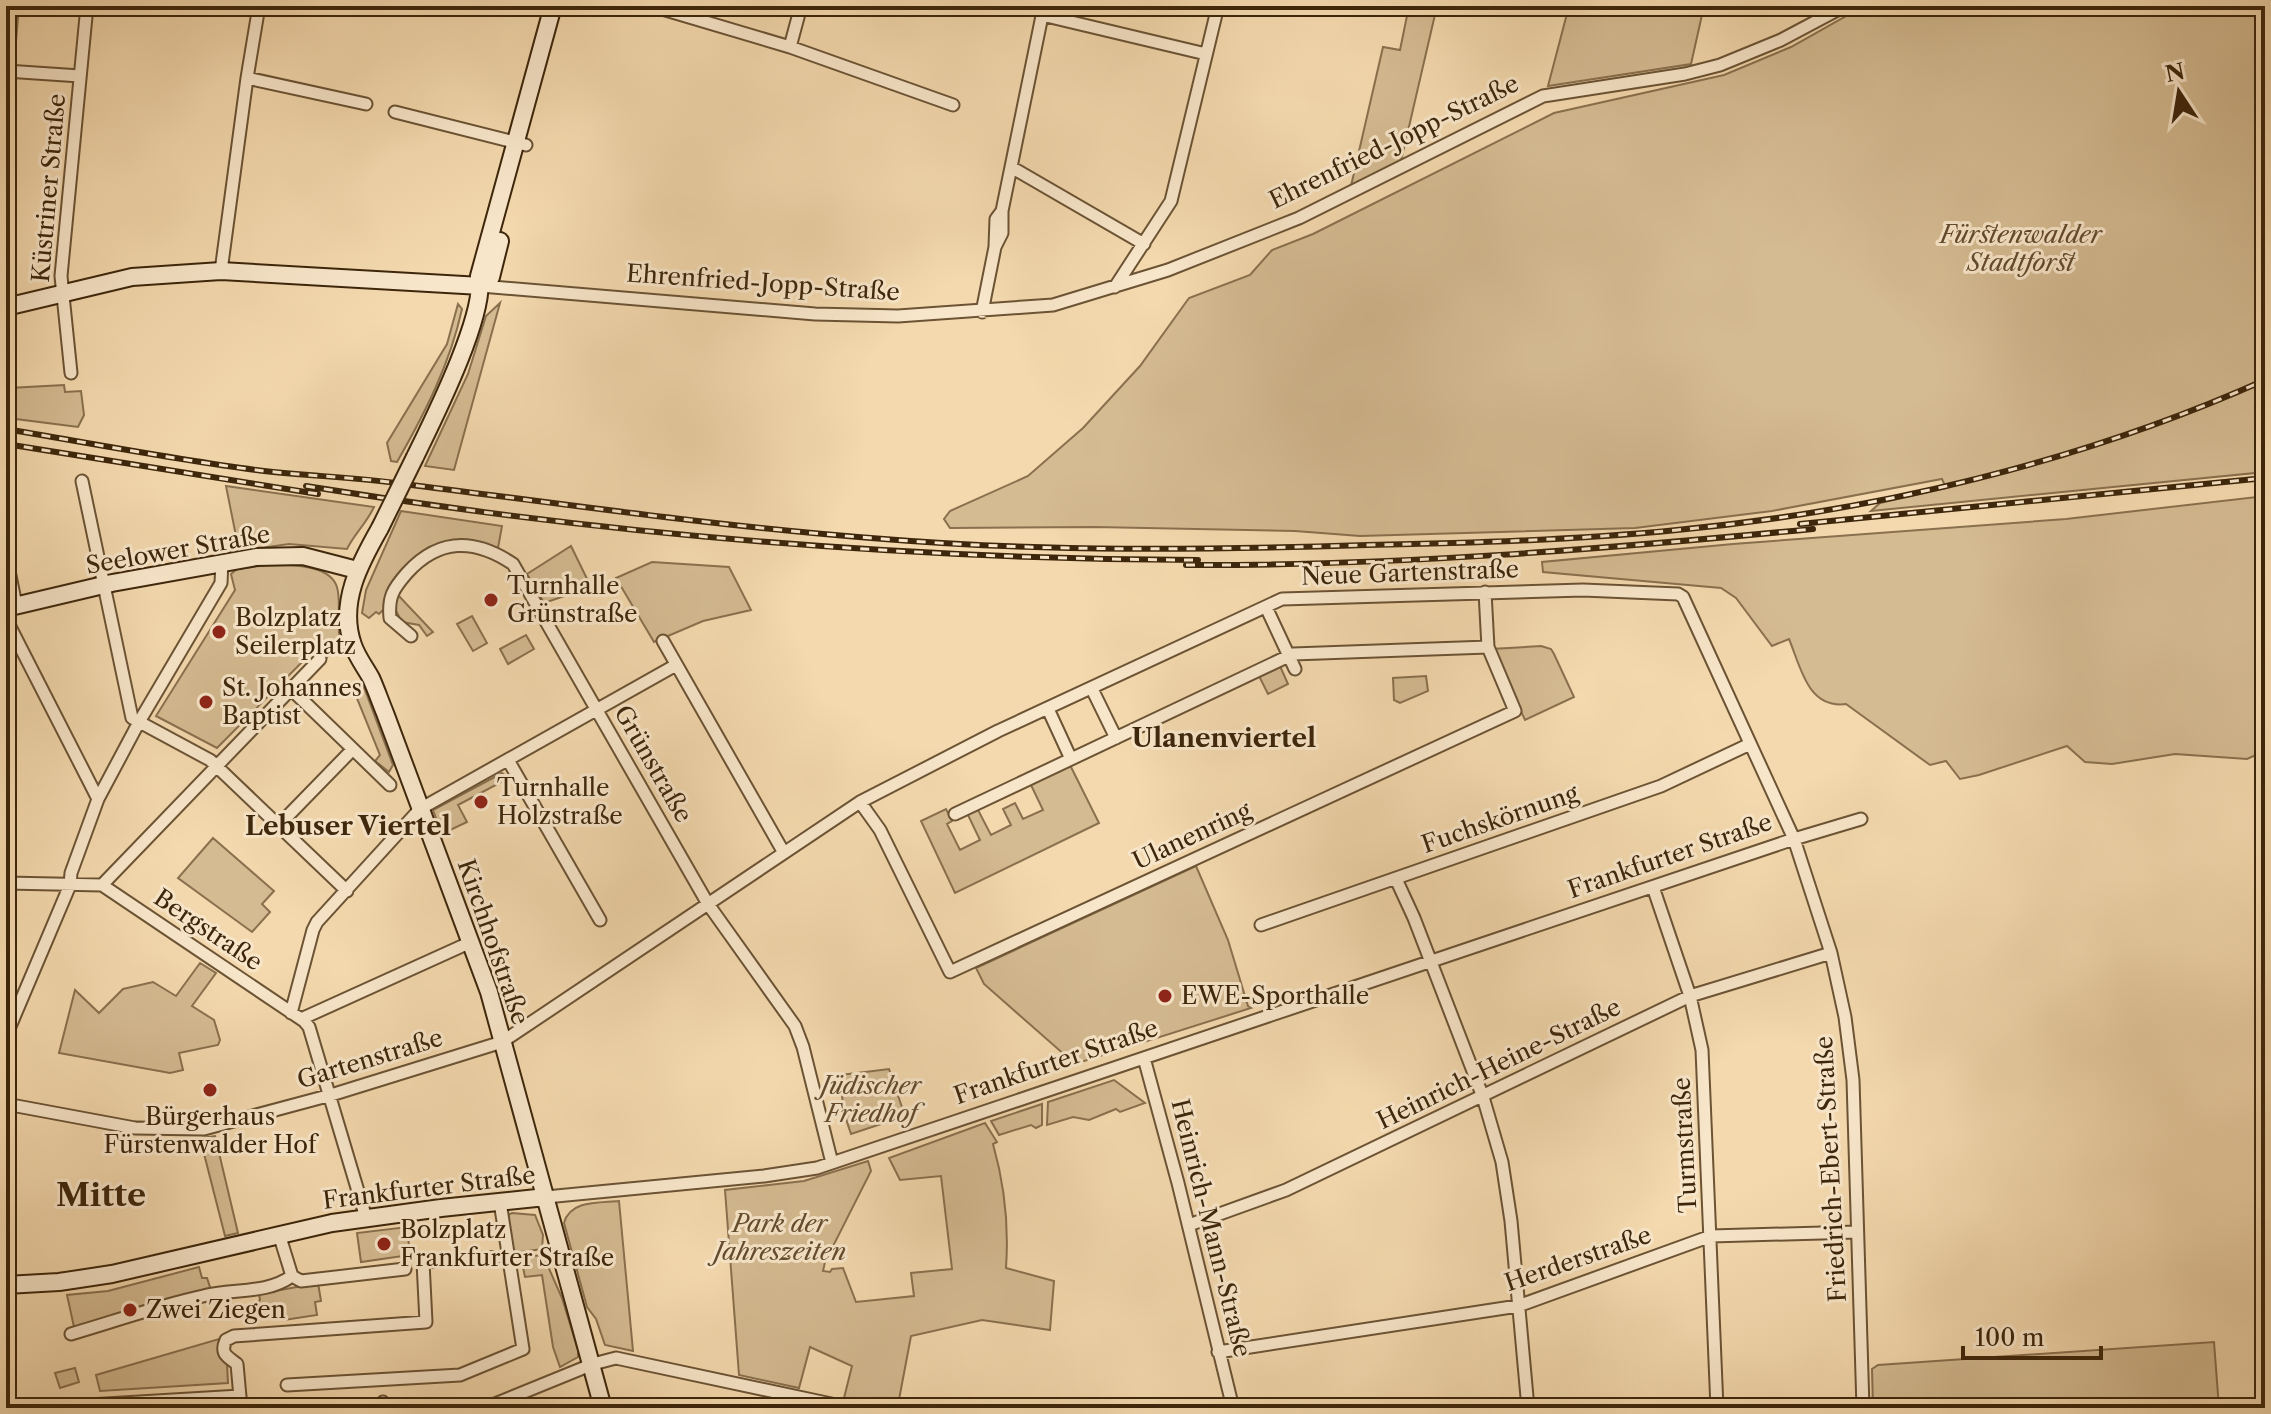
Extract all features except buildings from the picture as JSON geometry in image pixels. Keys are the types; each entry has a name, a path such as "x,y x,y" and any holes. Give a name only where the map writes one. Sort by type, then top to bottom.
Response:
{"street":[{"name":"Küstriner Straße","path":"71,373 61,276 87,6"},
{"path":"221,271 259,6"},
{"path":"521,144 553,6"},
{"path":"521,144 564,6"},
{"path":"652,6 790,47 953,105"},
{"path":"790,47 801,6"},
{"path":"1115,287 1171,201 1218,6"},
{"name":"Ehrenfried-Jopp-Straße","path":"6,307 132,277 221,271 481,286 815,314 898,316 1053,305 1168,270 1299,218 1543,96 1685,74 1720,65 1781,40 1845,6"},
{"path":"982,312 995,247 1002,233 1002,211 1043,11 1206,54"},
{"path":"6,71 80,76"},
{"path":"247,78 366,104"},
{"path":"395,112 521,144"},
{"name":"Kirchhofstraße","path":"521,144 491,277 481,286 465,344 445,396 357,570 348,610 353,645 370,677 489,992 603,1408"},
{"path":"1011,167 1144,244"},
{"path":"82,481 132,718 210,760 347,891"},
{"name":"Grünstraße","path":"411,636 390,618 391,590 431,551 450,545 475,547 496,553 513,564 708,904 801,1038 832,1163"},
{"path":"6,556 9,611 98,799"},
{"name":"Seelower Straße","path":"9,611 103,586 256,557 303,556 357,570"},
{"path":"6,1036 70,885 71,873 98,799 139,722 221,583 222,562"},
{"name":"Neue Gartenstraße","path":"708,904 860,802 1282,599 1583,590 1681,596 1794,839"},
{"name":"Ulanenring","path":"860,802 880,830 950,972 1515,711 1488,647 1485,592"},
{"path":"1266,607 1295,669"},
{"path":"663,641 784,853"},
{"path":"955,814 1289,656 1488,647"},
{"path":"6,883 102,885 320,659"},
{"path":"296,1016 313,930 420,809 676,665"},
{"path":"291,689 390,785"},
{"path":"1092,689 1116,738"},
{"path":"1048,709 1071,759"},
{"name":"Fuchskörnung","path":"1261,925 1665,785 1750,744"},
{"path":"278,826 352,750"},
{"path":"508,760 600,920"},
{"name":"Frankfurter Straße","path":"6,1285 59,1282 112,1274 279,1234 366,1218 817,1168 1861,819"},
{"name":"Friedrich-Ebert-Straße","path":"1794,839 1831,953 1845,1017 1853,1080 1863,1408"},
{"path":"1396,879 1483,1097 1502,1162 1511,1221 1528,1408"},
{"name":"Bergstraße","path":"102,885 296,1016"},
{"name":"Turmstraße","path":"1653,887 1690,996 1702,1050 1717,1408"},
{"name":"Gartenstraße","path":"6,1104 135,1128 181,1130 204,1129 331,1095 502,1042 708,904"},
{"path":"296,1016 471,942"},
{"name":"Heinrich-Heine-Straße","path":"1189,1225 1286,1190 1690,996 1831,953"},
{"path":"296,1016 309,1027 366,1218"},
{"name":"Heinrich-Mann-Straße","path":"1144,1058 1159,1104 1233,1408"},
{"path":"287,1385 460,1375 523,1349 500,1202"},
{"name":"Herderstraße","path":"1218,1352 1518,1306 1711,1236 1857,1232"},
{"path":"279,1234 292,1276 301,1281 405,1269"},
{"path":"89,1405 241,1402 237,1364 222,1349 226,1340 234,1336 426,1322 423,1262 509,1256"},
{"path":"71,1334 206,1295 279,1285 292,1276"},
{"path":"485,1408 593,1364 616,1358 850,1408"},
{"path":"382,1380 383,1401"}],"green space":[{"path":"6,6 19,6 14,64 6,63"},
{"path":"1409,6 1437,6 1401,161 1351,186 1383,47 1400,50"},
{"path":"1569,6 1704,6 1691,64 1548,86"},
{"name":"Fürstenwalder Stadtforst","path":"1864,6 2265,6 2265,472 1871,511 1880,503 1946,488 1942,479 1772,511 1635,528 1360,536 1295,531 1095,527 950,528 944,519 950,511 1028,476 1083,428 1140,366 1189,298 1250,275 1272,250 1313,234 1554,113 1724,75 1791,47"},
{"path":"500,303 454,470 425,466 468,374 486,316"},
{"path":"458,304 462,309 457,329 436,388 397,462 391,461 387,443 447,344"},
{"path":"64,385 65,392 81,391 84,415 78,427 16,419 9,388"},
{"path":"226,486 374,507 347,549 289,544 239,551"},
{"path":"2265,496 2265,751 2247,759 2175,754 2112,764 2085,762 2067,746 1960,779 1946,761 1930,765 1846,704 1833,704 1814,693 1802,674 1789,639 1772,646 1736,598 1721,588 1543,572 1542,562 2066,519"},
{"path":"401,511 502,526 498,548 453,541 426,550 397,576 390,586 385,608 369,618 362,613 366,590"},
{"path":"571,546 591,587 544,603 527,574"},
{"path":"652,562 729,567 751,610 703,621 654,642 616,578"},
{"path":"274,564 319,570 333,580 338,594 341,643 326,658 312,652 217,748 156,716 235,590 231,574 237,569"},
{"path":"397,594 433,632 427,636 419,625 402,622 395,609"},
{"path":"472,616 487,643 473,651 457,624"},
{"path":"526,635 534,649 508,664 500,649"},
{"path":"1541,646 1551,649 1574,697 1525,720 1492,649"},
{"path":"1280,666 1288,684 1268,694 1259,676"},
{"path":"1426,676 1428,691 1400,703 1394,700 1393,678"},
{"path":"362,682 393,765 389,772 375,761 380,755 352,686"},
{"path":"1070,765 1099,823 955,893 921,821 946,809 952,821 947,824 960,850 980,840 967,813 977,808 991,835 1011,825 1003,809 1015,803 1023,819 1043,810 1030,783"},
{"path":"502,773 509,778 458,805 467,822 442,834 433,810"},
{"path":"213,838 274,891 262,904 270,912 252,932 178,878"},
{"path":"1196,866 1228,940 1251,1008 1075,1064 984,984 976,968"},
{"path":"200,963 216,973 192,1006 214,1020 220,1040 218,1045 179,1053 183,1070 170,1073 59,1053 75,990 99,1013 123,989 153,982 176,996"},
{"name":"Jüdischer Friedhof","path":"889,1069 905,1116 851,1134 843,1110 841,1075"},
{"path":"1114,1080 1145,1103 1120,1112 1116,1109 1089,1120 1073,1117 1047,1125 1048,1102"},
{"path":"1042,1104 1042,1125 1036,1128 1031,1125 999,1135 991,1121"},
{"name":"Park der Jahreszeiten","path":"985,1123 997,1142 993,1144 1005,1206 1006,1268 1054,1281 1050,1330 982,1320 911,1336 898,1405 887,1403 885,1406 844,1398 852,1366 810,1347 799,1388 739,1375 725,1190 804,1181 868,1161 871,1171 823,1271 843,1268 856,1302 914,1296 911,1273 952,1269 941,1176 900,1180 889,1158"},
{"path":"215,1136 238,1233 225,1236 200,1138"},
{"path":"619,1201 633,1351 605,1345 596,1319 587,1307 564,1223 572,1210 579,1206"},
{"path":"512,1213 535,1215 543,1235 542,1249 512,1250 506,1216"},
{"name":"Bolzplatz Frankfurter Straße","path":"407,1227 410,1255 361,1262 357,1233"},
{"path":"543,1255 562,1298 578,1350 578,1357 560,1367 553,1347 542,1275 525,1277 521,1257"},
{"path":"199,1267 202,1278 207,1278 211,1290 138,1308 128,1303 122,1307 121,1314 74,1327 67,1295 108,1291"},
{"path":"318,1283 321,1301 315,1302 317,1315 284,1320 257,1312 259,1294"},
{"path":"219,1339 219,1354 227,1364 228,1383 100,1391 96,1375"},
{"path":"2214,1342 2219,1408 1873,1408 1872,1369 1878,1365"},
{"path":"75,1368 79,1382 60,1388 55,1373"}],"railway":[{"path":"6,429 256,470 386,482 824,534 1065,548 1307,547 1600,536 1677,530 1827,510 1977,479 2051,458 2124,435 2265,380"},
{"path":"6,444 318,494"},
{"path":"1800,524 2265,478"},
{"path":"306,486 528,518 750,541 974,555 1198,560"},
{"path":"1186,565 1343,563 1500,555 1813,529"}],"place":[{"name":"Turnhalle Grünstraße","path":"491,600"},
{"name":"Bolzplatz Seilerplatz","path":"219,632"},
{"name":"St. Johannes Baptist","path":"206,702"},
{"name":"Turnhalle Holzstraße","path":"481,802"},
{"name":"EWE-Sporthalle","path":"1165,996"},
{"name":"Bürgerhaus Fürstenwalder Hof","path":"210,1090"},
{"name":"Bolzplatz Frankfurter Straße","path":"384,1244"},
{"name":"Zwei Ziegen","path":"130,1310"}],"district":[{"name":"Ulanenviertel","path":"1224,738"},
{"name":"Lebuser Viertel","path":"348,826"},
{"name":"Mitte","path":"101,1195"}]}
